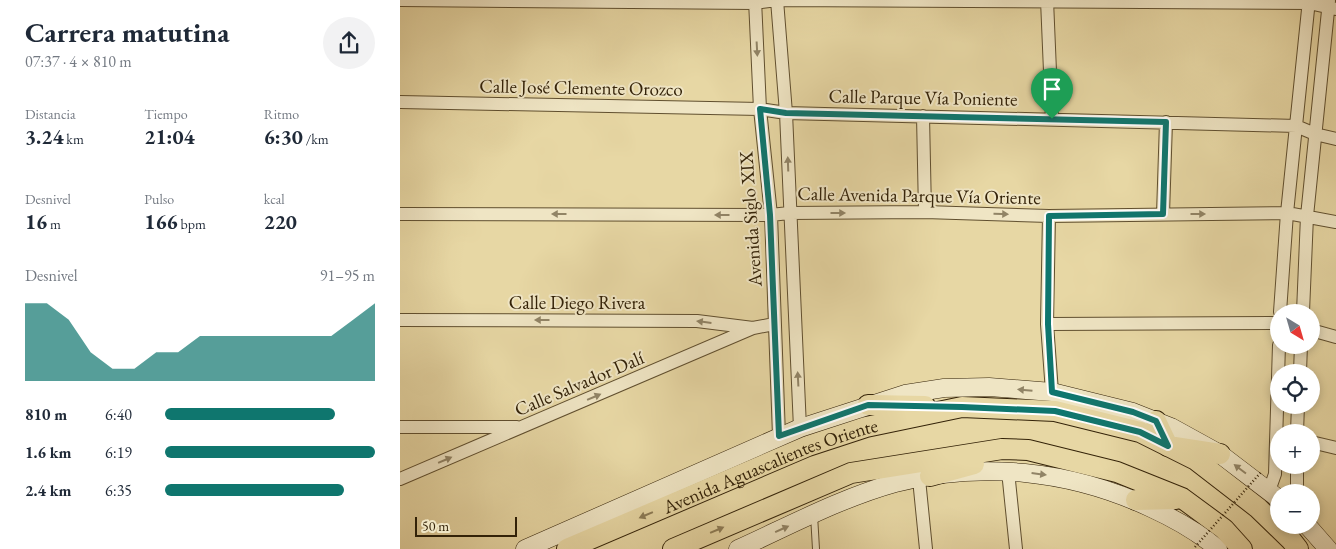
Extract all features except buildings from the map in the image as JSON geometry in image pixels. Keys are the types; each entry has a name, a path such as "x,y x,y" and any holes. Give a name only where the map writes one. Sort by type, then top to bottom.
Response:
{"main road":[{"path":"868,405 962,407"},
{"name":"Avenida Aguascalientes Oriente","path":"567,549 808,446 866,427 962,407 1055,411 1140,432 1196,460 1258,508 1298,549"},
{"path":"1156,421 1168,446 1220,454"},
{"name":"Avenida Aguascalientes Oriente","path":"673,549 851,472 1002,449 1028,450 1117,472 1182,498 1224,530 1242,549"},
{"path":"925,478 1028,450"},
{"path":"1136,500 1182,498"}],"street":[{"path":"400,0 755,2 777,0 1047,0 1309,2 1331,6 1307,216 1303,304"},
{"name":"Avenida Siglo XIX","path":"777,0 786,113 800,428"},
{"path":"1047,0 1052,119"},
{"name":"Avenida Siglo XIX","path":"755,2 760,109 770,215 779,436"},
{"path":"1281,304 1287,213 1309,2"},
{"name":"Calle José Clemente Orozco","path":"400,102 760,109"},
{"name":"Calle Parque Vía Poniente","path":"760,109 786,113 1296,126"},
{"path":"923,116 925,212"},
{"path":"1163,214 1166,122"},
{"path":"1296,126 1315,134 1336,139"},
{"name":"Calle Avenida Parque Vía Oriente","path":"400,214 770,215 789,213 925,212 1049,216 1287,213 1336,222"},
{"path":"1049,216 1048,324 1052,392"},
{"name":"Calle Diego Rivera","path":"400,320 697,320 752,328"},
{"path":"1048,324 1270,323"},
{"name":"Calle Salvador Dalí","path":"400,479 523,428 752,328 774,324"},
{"path":"1320,333 1336,337"},
{"path":"1275,484 1279,354"},
{"name":"Avenida Aguascalientes Oriente","path":"525,549 779,436 905,394 944,388 989,386 1052,392 1133,412 1196,440 1220,454 1270,492"},
{"path":"400,427 523,428"},
{"path":"1320,444 1336,448"},
{"path":"1008,471 1016,549"},
{"path":"738,549 814,514 895,483 969,472 1008,471 1066,478 1136,500 1177,520 1200,534 1218,549"},
{"path":"925,478 926,549"},
{"path":"1315,534 1328,549"}],"lane":[{"path":"814,514 816,549"}],"path":[{"path":"1195,547 1262,471"}],"route":[{"path":"760,109 786,113 1052,119 1166,122 1163,214 1049,216 1048,324 1052,392 1133,412 1156,421 1168,446 1140,432 1055,411 962,407 868,405 779,436 770,215 760,109"}]}
